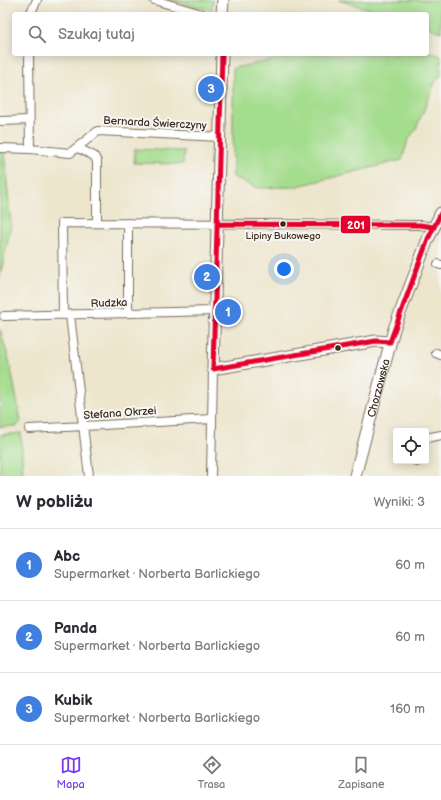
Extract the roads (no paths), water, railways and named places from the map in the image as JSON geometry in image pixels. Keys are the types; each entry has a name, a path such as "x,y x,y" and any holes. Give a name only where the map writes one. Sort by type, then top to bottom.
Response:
{"street":[{"path":"31,12 37,0"},
{"path":"154,0 195,12"},
{"path":"29,56 30,149"},
{"path":"211,476 222,56"},
{"path":"0,121 29,120"},
{"name":"Bernarda Świerczyny","path":"0,148 70,153 98,131 221,137"},
{"path":"78,148 94,156 97,161 97,223"},
{"name":"Chorzowska","path":"355,476 390,342 433,227 441,213"},
{"path":"89,476 84,425 67,315 62,223 420,225 433,227"},
{"path":"128,223 128,313"},
{"name":"Rudzka","path":"4,316 215,311"},
{"path":"213,369 376,341 390,342"},
{"name":"Stefana Okrzei","path":"29,429 77,428 84,425 212,419"},
{"path":"429,437 441,435"}],"place":[{"name":"Kubik","path":"211,89"},
{"name":"Lipiny Bukowego","path":"283,224"},
{"name":"Panda","path":"207,277"},
{"name":"Abc","path":"228,312"}]}
